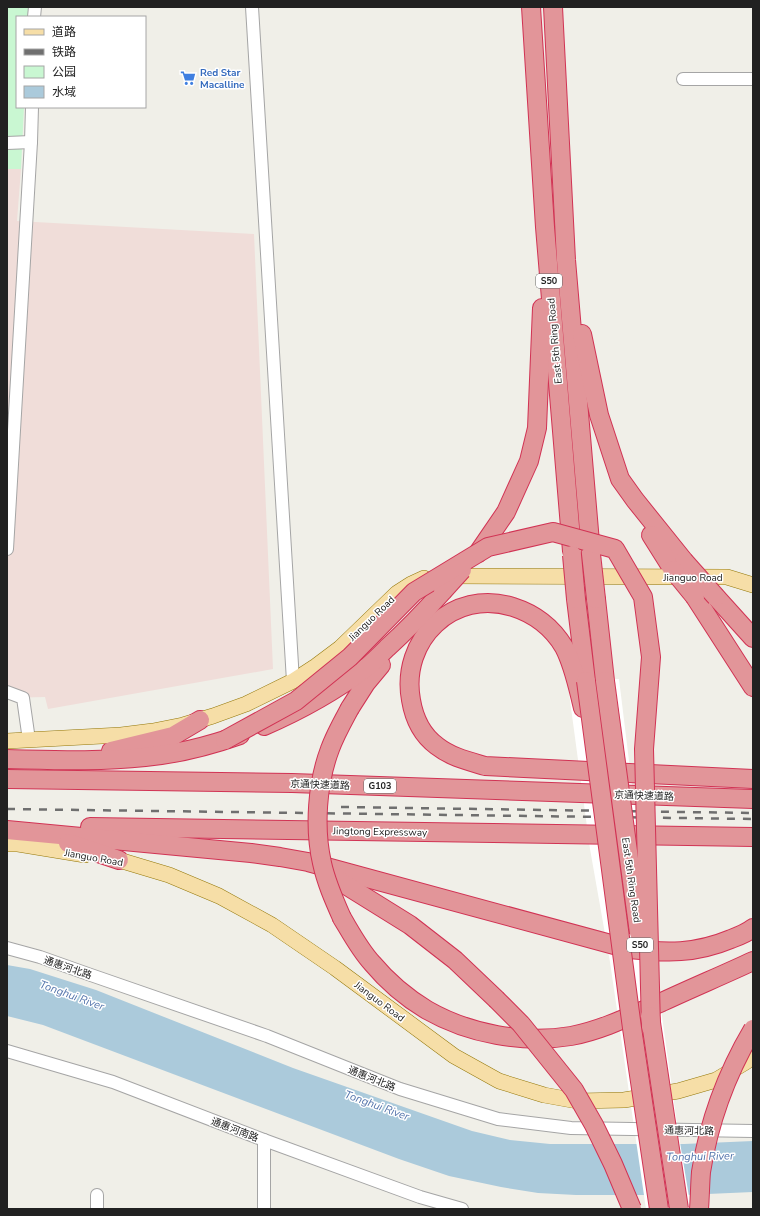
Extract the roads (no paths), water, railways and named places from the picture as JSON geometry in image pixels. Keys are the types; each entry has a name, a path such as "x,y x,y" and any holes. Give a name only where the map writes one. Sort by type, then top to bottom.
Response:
{"highway":[{"name":"East 5th Ring Road","path":"531,7 545,227 576,599 581,680 594,752 632,1028 659,1209"},
{"name":"East 5th Ring Road","path":"553,7 566,260 591,554 605,681 651,1027 679,1209"},
{"path":"545,227 537,428 529,461 506,512 478,553 412,625 366,683 350,708 330,749 322,776 318,802 319,836 322,863 330,889 342,918 354,939 371,962 390,982 426,1009 446,1019 492,1034 519,1038 571,1036 620,1020 753,961"},
{"path":"566,260 599,415 620,478 634,506 678,565 695,598 753,687"},
{"path":"225,740 296,701 350,657 414,592 488,547 553,532 615,549 643,597 651,657 644,749 651,1027"},
{"path":"678,565 716,598 753,638"},
{"path":"581,680 564,647 552,630 538,618 522,610 504,604 483,603 465,606 446,615 432,627 420,641 414,656 410,674 409,691 413,710 421,730 437,746 458,758 485,766 753,779"},
{"path":"7,760 102,760 145,758 183,751 254,731 315,702 345,683 368,666 412,625"},
{"path":"65,760 126,748 173,736 200,720"},
{"name":"京通快速道路","path":"7,779 300,783 753,798"},
{"name":"Jingtong Expressway","path":"7,826 753,837"},
{"path":"7,830 251,853 308,862 629,949 660,952 692,951 723,943 748,932 753,928"},
{"path":"34,833 119,860"},
{"path":"308,862 410,925 455,960 521,1024 574,1090 594,1125 613,1164 632,1209"},
{"path":"699,1209 701,1173 710,1131 722,1091 742,1047 753,1028"}],"main road":[{"name":"Jianguo Road","path":"7,741 121,735 153,731 183,726 246,704 293,681 316,666 340,648 397,593 426,577 727,577 753,585"},
{"name":"Jianguo Road","path":"7,844 18,844 119,860 170,875 219,896 272,925 334,968 454,1056 499,1081 544,1095 578,1102 624,1100 678,1091 716,1080 746,1062 753,1054"}],"street":[{"path":"252,7 293,681"},
{"path":"682,78 753,79"},
{"path":"7,549 32,108"},
{"path":"7,143 31,142"},
{"path":"7,692 23,698 29,740"},
{"name":"通惠河北路","path":"7,948 40,957 267,1036 400,1089 498,1119 571,1128 753,1131"},
{"name":"通惠河南路","path":"7,1051 113,1082 264,1140 420,1196 462,1209"},
{"path":"264,1140 264,1209"},
{"path":"97,1195 97,1209"}],"water":[{"name":"Tonghui River","path":"7,965 30,969 96,990 293,1068 472,1131 510,1140 550,1144 684,1144 753,1141 753,1192 685,1195 576,1195 538,1193 449,1176 399,1159 43,1025 7,1016"}],"railway":[{"path":"341,807 753,813"},
{"path":"7,809 753,819"}],"place":[{"name":"Red Star Macalline","path":"188,78"}]}
